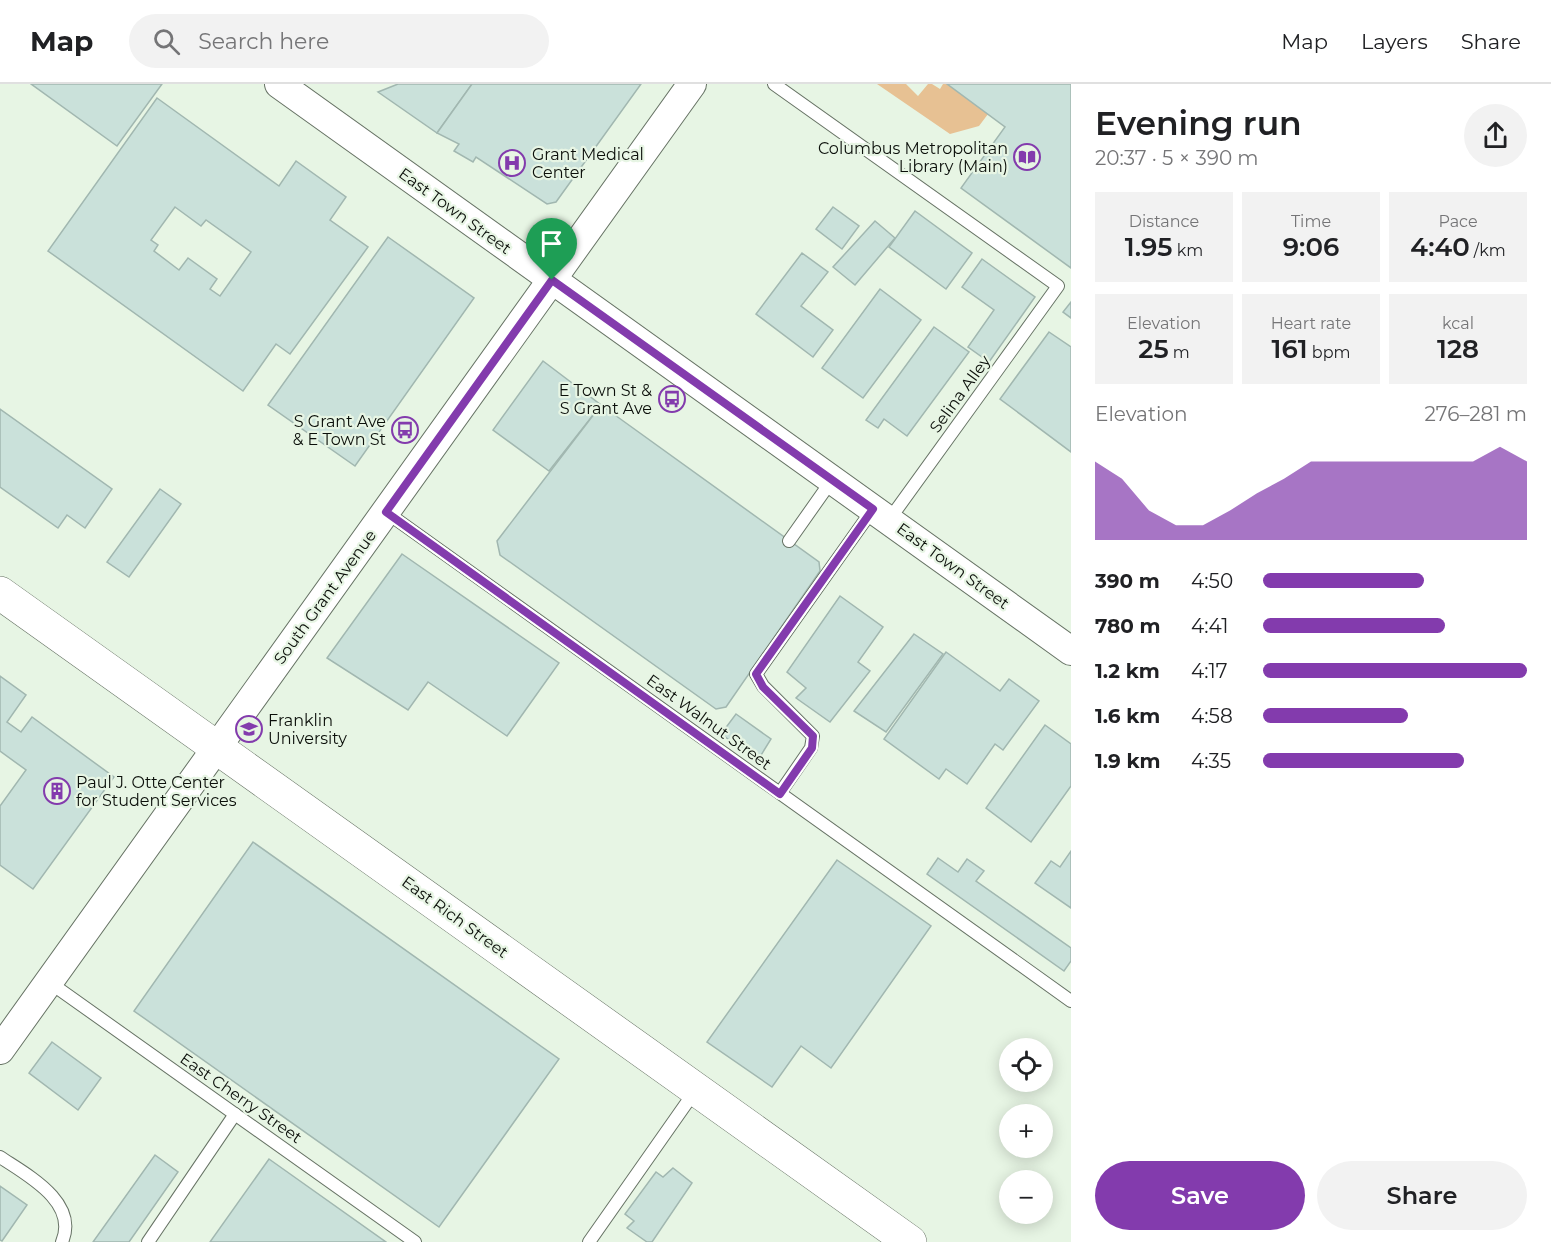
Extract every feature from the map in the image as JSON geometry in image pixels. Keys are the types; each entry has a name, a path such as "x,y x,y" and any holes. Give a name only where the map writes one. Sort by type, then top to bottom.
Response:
{"main road":[{"name":"East Rich Street","path":"0,593 910,1242"}],"street":[{"name":"East Town Street","path":"279,84 1071,651"},
{"name":"South Grant Avenue","path":"0,1050 692,84"}],"lane":[{"name":"Selina Alley","path":"774,84 1058,286 756,674 763,687 813,736 812,748 780,794"},
{"path":"789,541 832,480"},
{"name":"East Walnut Street","path":"386,512 1071,1001"},
{"name":"East Cherry Street","path":"49,982 415,1242"},
{"path":"589,1242 696,1089"},
{"path":"148,1242 235,1114"},
{"path":"0,1157 38,1182 60,1206 66,1222 62,1242"}],"shaded area":[{"path":"877,84 906,84 918,96 928,84 940,89 943,84 947,84 988,114 979,126 950,134"}],"building":[{"path":"31,84 162,84 117,146"},
{"path":"398,84 472,84 437,133 378,92"},
{"path":"472,84 641,84 556,202 547,204 476,157 473,162 454,151 459,144 437,133"},
{"name":"Columbus Metropolitan Library (Main)","path":"947,84 1071,84 1071,268 961,188 1005,127"},
{"path":"157,98 279,186 296,161 346,197 330,220 368,247 290,354 276,344 243,391 48,251","holes":["175,207 201,226 206,220 251,252 220,296 210,289 217,279 188,258 179,270 154,251 158,245 151,240"]},
{"path":"833,207 859,226 842,249 816,229"},
{"path":"915,211 972,253 946,289 889,247"},
{"path":"875,221 895,238 855,285 833,267"},
{"path":"388,237 474,298 355,466 268,405"},
{"path":"802,253 828,272 801,306 833,330 813,357 756,314"},
{"path":"982,259 1035,297 989,362 968,347 994,310 962,287"},
{"path":"880,289 921,320 863,398 822,368"},
{"path":"1071,302 1071,318 1063,312"},
{"path":"934,327 969,352 907,436 884,419 878,428 866,420"},
{"path":"1049,332 1071,347 1071,452 1000,399"},
{"path":"543,361 601,405 549,471 493,430"},
{"path":"601,405 819,562 820,571 726,707 716,709 500,555 497,541"},
{"path":"0,409 112,489 85,528 67,515 58,528 0,487"},
{"path":"160,489 181,504 129,577 107,562"},
{"path":"402,554 559,663 507,736 428,682 408,710 327,658"},
{"path":"840,596 883,627 858,662 870,671 830,722 796,698 806,688 787,672"},
{"path":"914,634 943,654 886,732 854,711"},
{"path":"946,652 1000,691 1009,679 1039,701 1003,750 995,744 967,784 946,769 939,779 884,739"},
{"name":"Paul J. Otte Center for Student Services","path":"0,676 26,695 7,722 21,732 32,717 114,777 33,889 0,865 0,806 26,770 0,751"},
{"path":"736,714 771,739 758,760 721,734"},
{"path":"1045,725 1071,744 1071,786 1031,842 986,808"},
{"path":"253,842 559,1059 439,1227 134,1011"},
{"path":"1071,851 1071,908 1035,883 1051,861 1060,867"},
{"path":"938,858 958,872 967,859 984,871 976,881 1071,948 1071,961 1064,971 927,874"},
{"path":"837,860 931,926 831,1068 801,1046 772,1087 707,1042"},
{"path":"52,1042 101,1078 78,1110 29,1073"},
{"path":"155,1155 178,1172 129,1242 93,1242"},
{"path":"269,1159 386,1242 210,1242"},
{"path":"673,1168 692,1183 652,1242 647,1242 627,1228 634,1221 625,1214 656,1172 663,1177"},
{"path":"0,1186 27,1205 2,1241 0,1240"}],"place":[{"name":"Columbus Metropolitan Library (Main)","path":"1027,157"},
{"name":"Grant Medical Center","path":"512,163"},
{"name":"E Town St & S Grant Ave","path":"672,399"},
{"name":"S Grant Ave & E Town St","path":"405,430"},
{"name":"Franklin University","path":"249,729"},
{"name":"Paul J. Otte Center for Student Services","path":"57,791"}],"route":[{"path":"552,280 873,509 756,674 763,687 813,736 812,748 780,794 386,512 552,280"}]}
